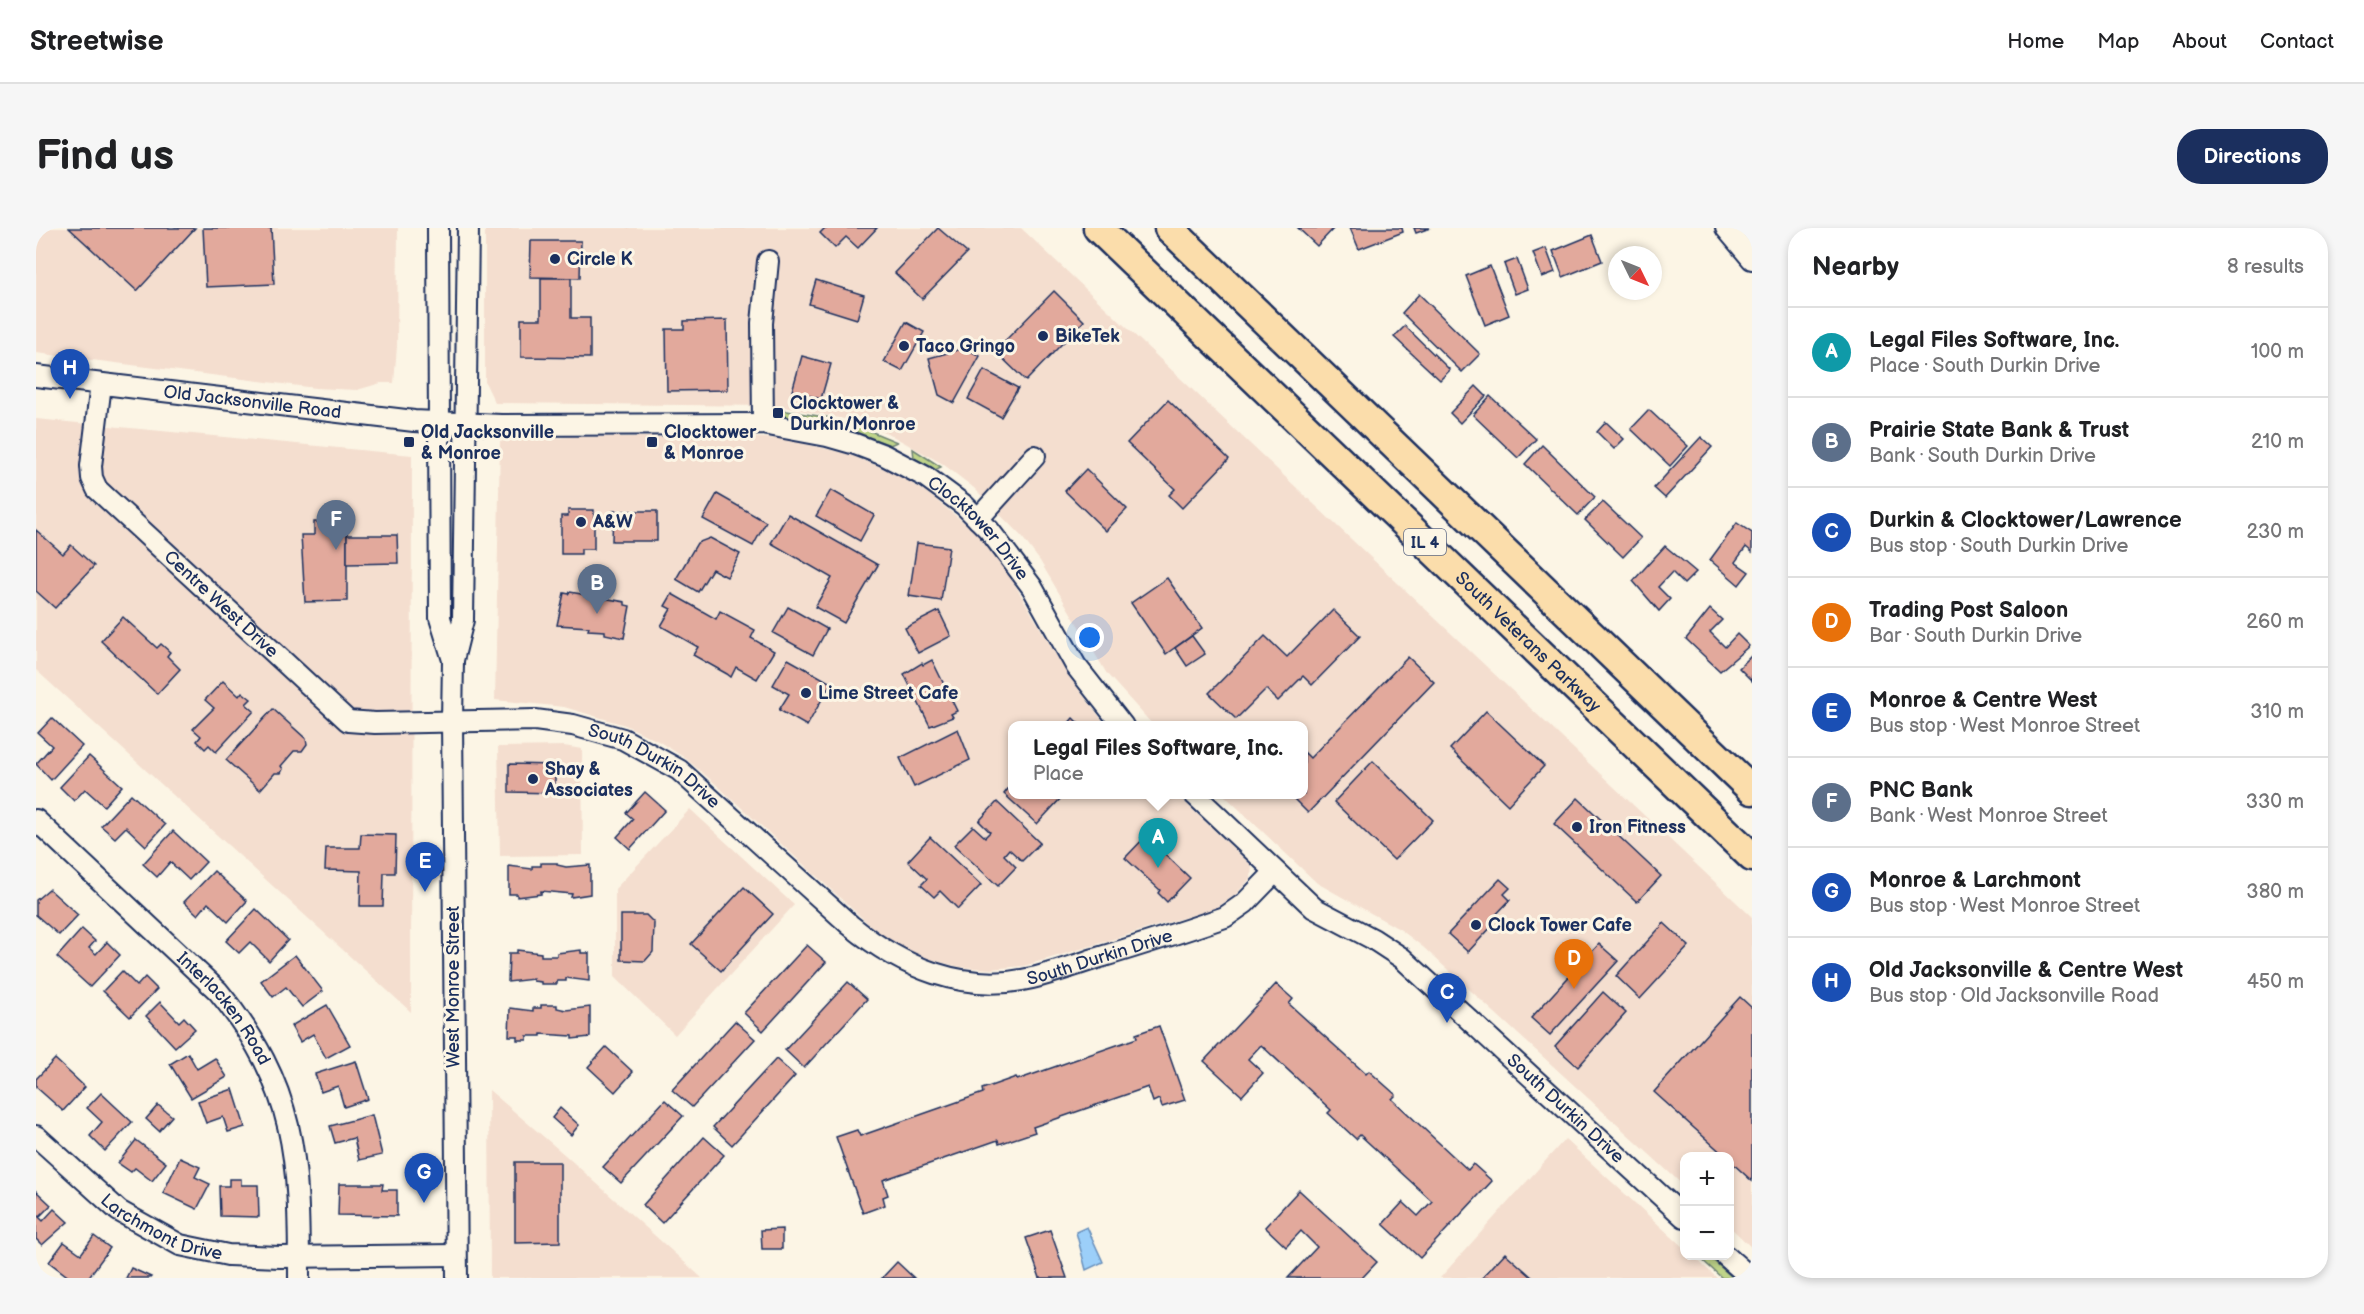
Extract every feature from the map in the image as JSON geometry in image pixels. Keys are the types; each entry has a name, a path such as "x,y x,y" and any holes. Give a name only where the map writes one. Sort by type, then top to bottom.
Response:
{"highway":[{"name":"South Veterans Parkway","path":"1098,228 1752,857"},
{"name":"IL 4","path":"1169,228 1752,790"},
{"path":"1698,805 1741,831 1752,841"}],"street":[{"name":"West Monroe Street","path":"438,228 440,618 453,660"},
{"name":"West Monroe Street","path":"457,1278 452,721 453,660 463,620 468,228"},
{"path":"1726,228 1752,259"},
{"path":"763,424 762,323 768,261"},
{"name":"Old Jacksonville Road","path":"36,376 440,423 467,424"},
{"name":"Centre West Drive","path":"101,384 92,448 92,478 97,489 108,502 348,721 375,723 452,721"},
{"name":"Clocktower Drive","path":"467,424 763,424 828,436 884,455 926,477 978,519 1015,561 1076,666 1119,721"},
{"path":"978,519 1035,456"},
{"name":"South Durkin Drive","path":"452,721 535,720 573,724 609,733 648,751 698,785 879,949 915,968 948,977 991,982 1030,978 1155,940 1225,917 1245,903 1275,872 1314,908 1402,958 1680,1213"},
{"path":"1198,799 1275,872"},
{"name":"Interlacken Road","path":"36,819 200,972 235,1012 248,1032 279,1090 294,1148 299,1278"},
{"name":"Larchmont Drive","path":"36,1136 119,1211 180,1245 228,1255 456,1255"},
{"path":"1731,1260 1751,1278"}],"shaded area":[{"path":"36,228 398,228 397,346 394,383 381,383 357,390 315,388 36,353"},
{"path":"485,228 1021,228 1752,917 1752,1248 1734,1231 1734,1152 1680,1152 1680,1182 1423,947 1401,930 1317,883 1228,799 1308,799 1308,721 1149,721 1107,674 1040,561 1022,537 974,488 943,464 887,433 854,421 779,406 495,403 485,382"},
{"path":"36,419 412,455 411,1012 36,670"},
{"path":"573,437 783,439 845,453 895,473 926,492 976,532 1000,559 1067,674 1103,721 1008,721 1008,799 1181,799 1252,866 1251,878 1235,895 1216,908 1024,966 990,969 960,967 925,958 893,943 872,927 711,780 685,758 658,741 625,725 564,707 495,700 500,441"},
{"path":"564,746 582,749 583,855 500,856 498,747"},
{"path":"690,809 794,905 675,1035 615,977 615,889"},
{"path":"489,1090 565,1155 702,1278 490,1278"},
{"path":"1565,1139 1680,1244 1680,1260 1697,1260 1717,1278 1440,1278"}],"green space":[{"path":"774,409 831,418 818,421 801,420 784,416"},
{"path":"853,424 897,442 890,445 856,432"},
{"path":"913,449 941,467 935,470 914,458"},
{"path":"1702,1260 1713,1260 1733,1278 1722,1278"}],"water":[{"path":"1087,1227 1103,1262 1086,1270 1076,1232"}],"building":[{"path":"69,228 195,228 137,291"},
{"path":"203,228 271,228 274,284 206,287"},
{"path":"825,228 877,228 858,248 846,237 835,248 820,233"},
{"path":"938,228 967,253 922,299 895,273"},
{"path":"1298,228 1334,228 1317,246"},
{"path":"1350,228 1402,228 1403,232 1359,249"},
{"path":"1414,228 1430,228 1416,233"},
{"path":"1592,235 1602,261 1563,277 1553,251"},
{"path":"531,241 581,241 580,278 530,277"},
{"path":"1546,248 1555,272 1542,277 1533,253"},
{"path":"1517,259 1528,289 1515,294 1504,264"},
{"path":"1490,266 1509,315 1485,325 1466,276"},
{"path":"541,278 571,278 571,318 590,318 590,358 521,357 521,319 541,319"},
{"path":"816,280 864,295 857,319 809,304"},
{"path":"1054,291 1084,321 1026,381 995,351"},
{"path":"1419,294 1480,354 1462,372 1402,313"},
{"path":"727,320 728,390 667,391 666,329 684,329 684,321"},
{"path":"906,322 924,332 902,371 884,362"},
{"path":"1405,326 1450,370 1440,380 1394,337"},
{"path":"965,348 980,356 954,403 939,395 929,358"},
{"path":"802,356 831,364 821,399 792,391"},
{"path":"984,370 1018,388 1001,417 968,399"},
{"path":"1476,386 1486,396 1460,423 1450,413"},
{"path":"1490,396 1536,439 1518,458 1473,415"},
{"path":"1168,400 1229,459 1182,508 1169,495 1175,489 1127,443"},
{"path":"1649,410 1688,446 1670,466 1631,429"},
{"path":"1606,422 1624,439 1614,449 1597,432"},
{"path":"1701,437 1712,447 1665,498 1654,488"},
{"path":"1542,445 1595,497 1578,515 1525,464"},
{"path":"1086,469 1127,509 1106,531 1065,491"},
{"path":"831,490 874,515 860,541 816,516"},
{"path":"717,494 766,522 753,546 703,519"},
{"path":"1603,502 1641,538 1623,557 1585,520"},
{"path":"568,510 594,510 594,549 581,549 581,554 561,554 561,516 568,516"},
{"path":"613,511 657,511 657,541 612,541"},
{"path":"788,514 878,565 844,623 815,607 832,578 771,543"},
{"path":"314,522 347,522 347,601 305,602 301,535 314,535"},
{"path":"1737,523 1752,533 1752,552 1746,547 1735,562 1749,572 1739,585 1710,560"},
{"path":"36,530 63,554 71,545 94,566 55,608 36,591"},
{"path":"347,535 397,535 398,563 347,564"},
{"path":"710,538 740,554 727,577 712,569 698,592 676,579 697,543"},
{"path":"917,543 949,547 941,601 909,596"},
{"path":"1665,546 1696,572 1684,584 1672,572 1658,587 1670,599 1659,611 1633,581"},
{"path":"592,578 610,581 606,599 588,595"},
{"path":"1167,578 1202,628 1166,654 1131,603"},
{"path":"570,592 625,602 625,605 630,606 624,638 605,634 605,631 588,630 589,627 557,625 564,593 569,594"},
{"path":"672,594 716,619 720,611 755,630 751,638 774,651 757,679 736,667 731,677 693,655 698,647 661,626 671,609 665,606"},
{"path":"788,607 827,629 813,655 773,633"},
{"path":"1710,609 1722,620 1710,632 1725,647 1737,634 1749,646 1720,671 1686,639"},
{"path":"1333,610 1360,636 1312,685 1303,676 1278,701 1266,689 1236,719 1209,693 1265,636 1287,657"},
{"path":"939,611 951,636 918,653 905,628"},
{"path":"123,617 157,648 161,644 170,652 167,656 180,669 157,694 101,641"},
{"path":"1192,636 1205,654 1187,666 1175,648"},
{"path":"1752,655 1752,681 1739,668"},
{"path":"1408,657 1434,682 1308,813 1294,799 1308,799 1308,756 1310,758"},
{"path":"788,659 831,683 807,726 779,710 789,694 773,685"},
{"path":"932,660 957,711 951,714 953,717 930,726 904,674"},
{"path":"223,681 239,696 242,692 251,699 246,704 254,711 216,752 209,745 205,749 197,741 201,736 193,729 214,708 205,700"},
{"path":"273,709 306,739 307,744 302,751 294,751 281,766 283,769 281,773 275,773 260,790 226,760"},
{"path":"1486,711 1544,766 1508,805 1450,749"},
{"path":"52,718 82,746 51,780 36,764 52,746 38,733"},
{"path":"958,729 970,760 914,787 900,758"},
{"path":"89,756 122,786 104,806 85,789 74,801 60,787"},
{"path":"1373,761 1433,820 1394,860 1334,802"},
{"path":"509,764 555,765 555,793 509,792"},
{"path":"645,792 665,810 630,849 617,837 633,819 626,813"},
{"path":"131,794 165,825 146,846 126,827 115,838 101,826"},
{"path":"1578,798 1661,876 1637,902 1554,824"},
{"path":"1010,799 1060,799 1037,824"},
{"path":"997,802 1040,843 1022,861 1009,849 1004,855 1016,867 998,886 954,845 973,826 985,837 990,832 979,821"},
{"path":"173,831 206,862 189,880 170,862 157,877 143,864"},
{"path":"361,834 396,835 395,873 384,873 383,906 360,906 361,871 325,870 326,848 360,848"},
{"path":"1146,836 1190,878 1167,902 1158,893 1160,890 1125,858"},
{"path":"930,837 981,885 958,909 940,891 934,897 921,885 927,879 908,861"},
{"path":"541,863 557,863 557,865 566,867 590,865 590,894 571,897 572,894 541,891 541,894 517,897 517,894 509,894 509,866 532,869 532,866 541,866"},
{"path":"214,871 247,901 228,922 208,903 198,915 184,902"},
{"path":"1500,879 1510,888 1504,894 1510,900 1489,922 1493,925 1468,952 1448,934"},
{"path":"744,887 773,914 721,971 691,944"},
{"path":"49,889 78,915 59,935 36,915 36,900"},
{"path":"256,909 288,940 269,961 250,942 239,953 226,941"},
{"path":"621,915 646,915 654,923 653,952 645,961 621,960"},
{"path":"1664,923 1689,946 1640,999 1616,976"},
{"path":"82,929 95,941 89,948 96,954 107,942 120,955 90,987 57,957"},
{"path":"1599,944 1618,961 1550,1035 1531,1018"},
{"path":"807,945 826,962 763,1031 744,1013"},
{"path":"517,950 541,953 541,956 557,956 557,953 581,950 581,953 589,953 589,981 566,978 566,981 557,981 557,984 541,984 533,979 508,982 509,953 517,953"},
{"path":"295,955 323,991 302,1007 286,987 273,997 261,981"},
{"path":"122,971 137,986 145,977 157,989 130,1017 103,991"},
{"path":"848,982 867,999 804,1068 785,1050"},
{"path":"1276,984 1293,999 1289,1004 1366,1074 1369,1071 1396,1095 1392,1099 1468,1170 1473,1164 1492,1181 1420,1258 1383,1224 1403,1202 1418,1216 1432,1201 1360,1135 1356,1139 1328,1113 1331,1110 1261,1045 1248,1059 1263,1073 1242,1096 1204,1061"},
{"path":"1603,992 1626,1013 1578,1067 1555,1046"},
{"path":"1740,997 1752,1008 1752,1181 1734,1165 1734,1152 1721,1152 1654,1092"},
{"path":"160,1002 179,1022 184,1017 195,1029 175,1047 146,1016"},
{"path":"327,1005 350,1045 326,1058 313,1034 300,1042 291,1026"},
{"path":"541,1005 557,1005 557,1008 566,1010 590,1007 590,1037 572,1039 572,1036 541,1034 541,1036 527,1036 527,1040 517,1040 517,1036 509,1036 510,1008 533,1011 533,1008 541,1008"},
{"path":"735,1021 755,1039 692,1107 672,1090"},
{"path":"1159,1026 1185,1100 1162,1107 1159,1099 1153,1102 1148,1087 1033,1127 1035,1132 999,1144 998,1140 883,1180 888,1195 883,1197 885,1205 863,1213 836,1137 857,1130 860,1136 983,1093 982,1089 1016,1077 1017,1080 1137,1038 1136,1034"},
{"path":"606,1047 633,1072 615,1092 588,1067"},
{"path":"188,1053 197,1069 215,1058 227,1077 191,1098 170,1064"},
{"path":"55,1059 85,1087 63,1111 36,1087 36,1079"},
{"path":"776,1059 795,1076 732,1145 713,1127"},
{"path":"356,1061 368,1099 344,1107 338,1086 321,1092 315,1074"},
{"path":"233,1089 245,1127 228,1132 223,1117 206,1123 198,1101"},
{"path":"101,1093 132,1122 105,1151 90,1136 102,1122 87,1108"},
{"path":"665,1100 683,1116 621,1183 603,1167"},
{"path":"158,1105 172,1116 159,1131 146,1119"},
{"path":"560,1108 579,1125 571,1135 552,1118"},
{"path":"372,1115 382,1155 359,1160 354,1138 335,1143 330,1126"},
{"path":"704,1137 724,1155 662,1223 643,1205"},
{"path":"136,1140 166,1163 152,1181 135,1168 131,1172 118,1163"},
{"path":"180,1158 200,1167 195,1177 210,1184 197,1209 163,1193"},
{"path":"515,1162 560,1162 560,1242 515,1243"},
{"path":"229,1179 241,1179 241,1185 258,1185 259,1217 220,1216 219,1186 229,1186"},
{"path":"339,1184 383,1184 382,1190 397,1190 397,1216 338,1215"},
{"path":"1299,1190 1377,1262 1362,1278 1288,1278 1317,1247 1301,1231 1286,1247 1265,1227"},
{"path":"36,1191 51,1205 39,1217 43,1221 54,1209 68,1222 42,1245 36,1239"},
{"path":"782,1229 782,1249 762,1249 761,1230"},
{"path":"1050,1230 1067,1278 1040,1278 1026,1238"},
{"path":"94,1236 110,1248 88,1278 70,1278 49,1262 64,1242 81,1254"},
{"path":"1505,1253 1533,1278 1482,1278"},
{"path":"897,1262 914,1278 882,1278"},
{"path":"131,1268 151,1277 126,1278"}],"place":[{"name":"Circle K","path":"555,259"},
{"name":"BikeTek","path":"1043,336"},
{"name":"Taco Gringo","path":"904,346"},
{"name":"Old Jacksonville & Centre West","path":"70,399"},
{"name":"Clocktower & Durkin/Monroe","path":"778,413"},
{"name":"Old Jacksonville & Monroe","path":"409,442"},
{"name":"Clocktower & Monroe","path":"652,442"},
{"name":"A&W","path":"581,522"},
{"name":"PNC Bank","path":"336,550"},
{"name":"Prairie State Bank & Trust","path":"597,614"},
{"name":"Lime Street Cafe","path":"806,693"},
{"name":"Shay & Associates","path":"533,779"},
{"name":"Iron Fitness","path":"1577,827"},
{"name":"Legal Files Software, Inc.","path":"1158,868"},
{"name":"Monroe & Centre West","path":"425,892"},
{"name":"Clock Tower Cafe","path":"1476,925"},
{"name":"Trading Post Saloon","path":"1574,989"},
{"name":"Durkin & Clocktower/Lawrence","path":"1447,1023"},
{"name":"Monroe & Larchmont","path":"424,1203"}]}
